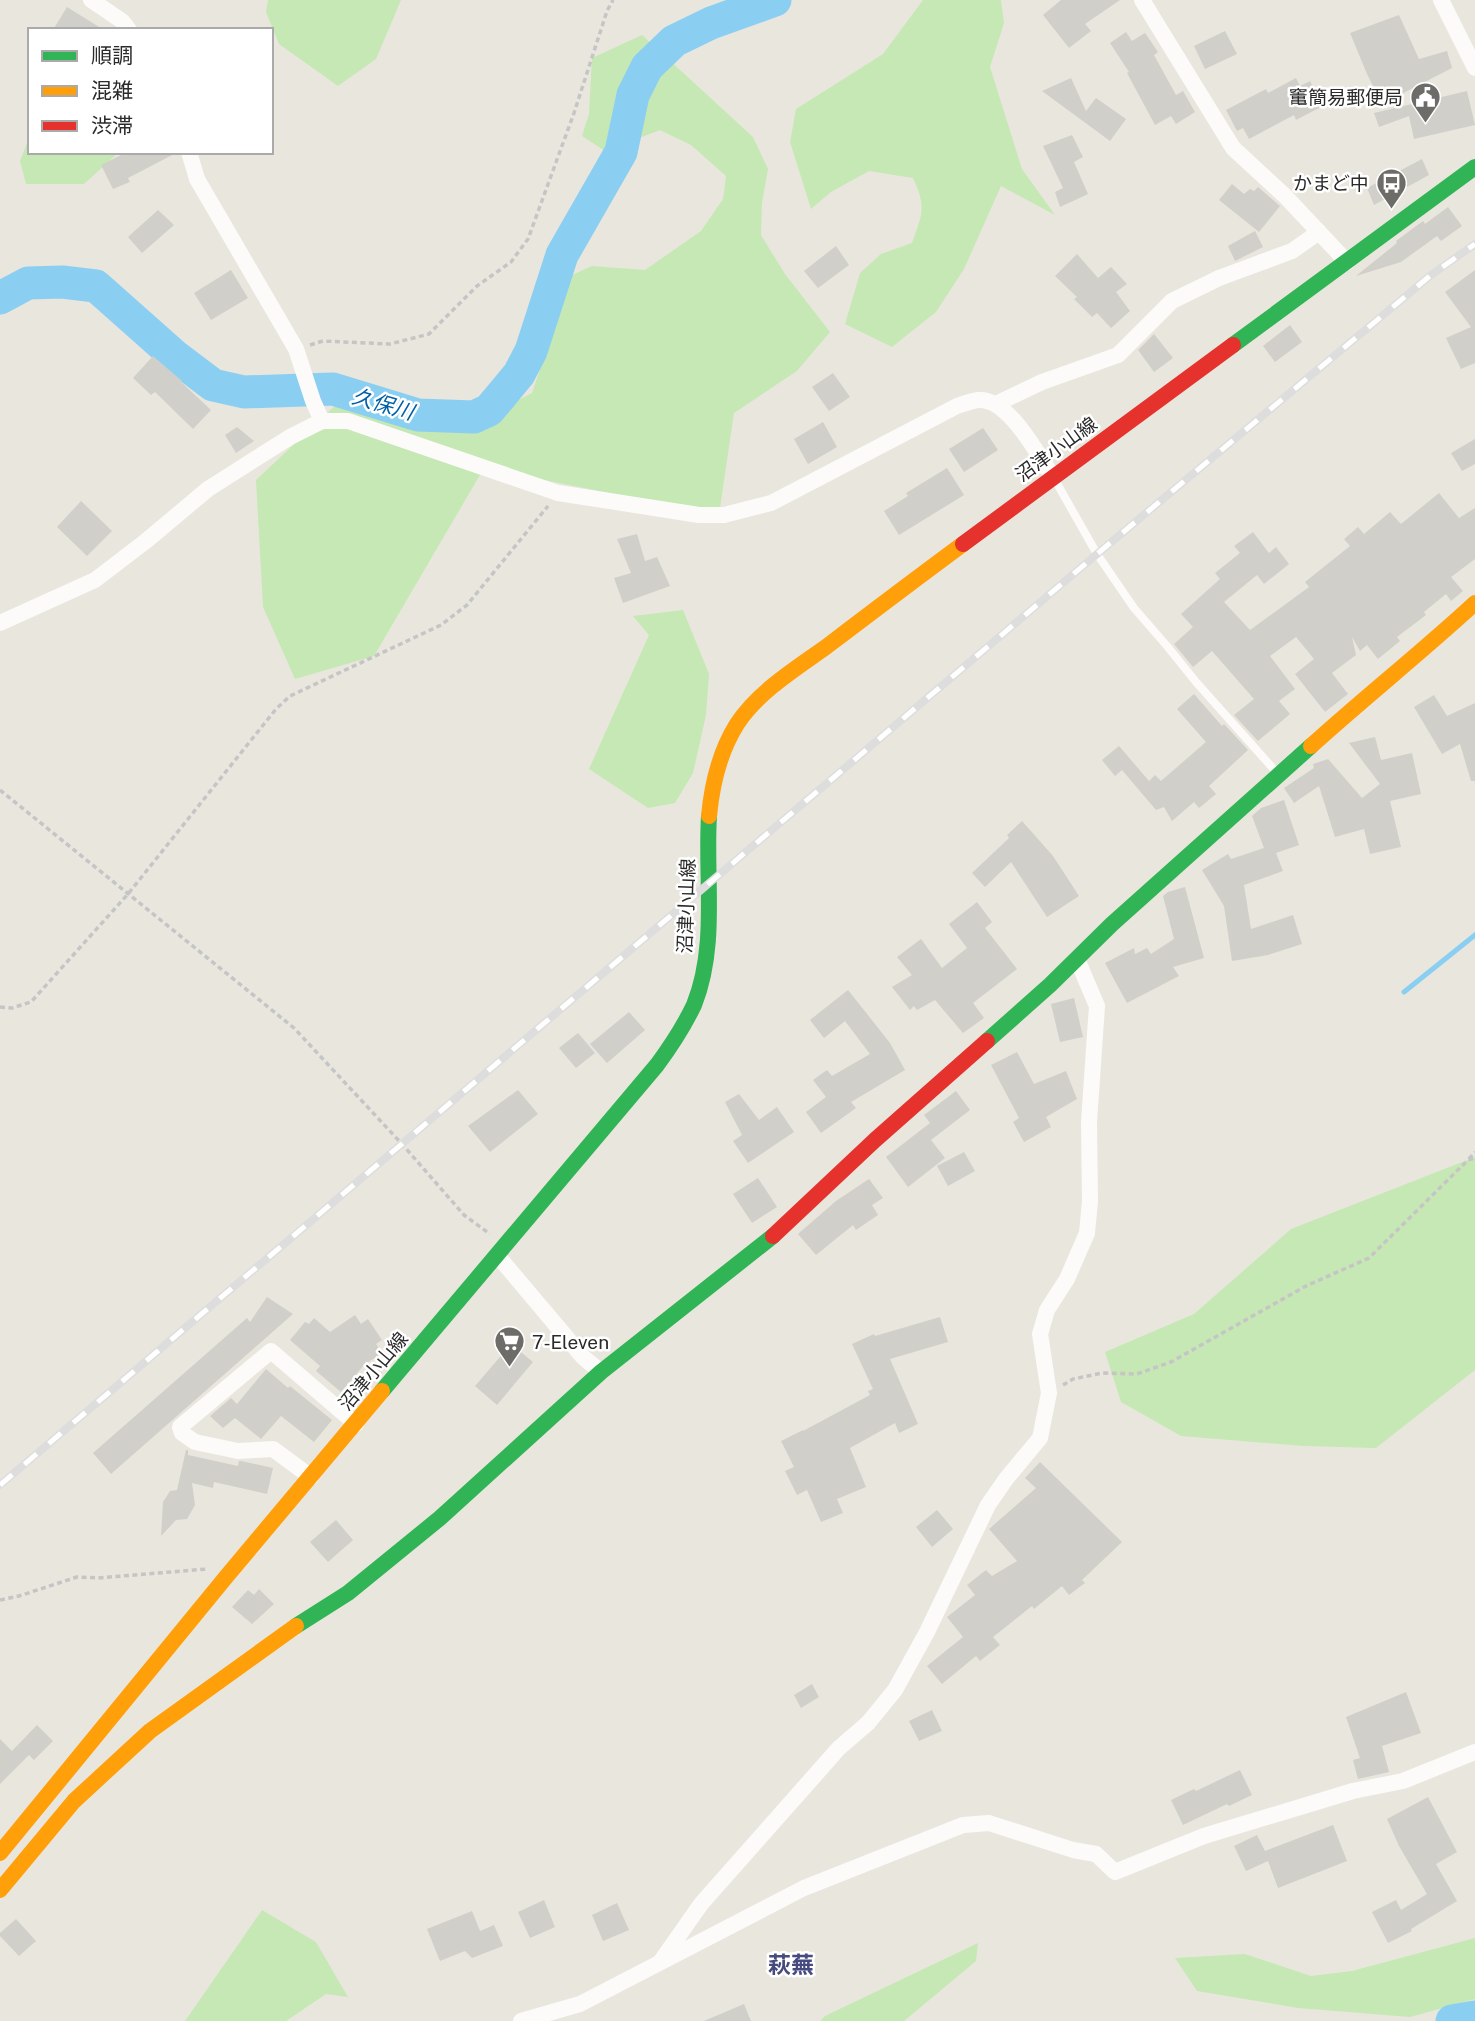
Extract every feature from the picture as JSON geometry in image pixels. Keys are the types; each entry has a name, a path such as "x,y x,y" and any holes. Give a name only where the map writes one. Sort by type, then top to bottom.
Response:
{"main road":[{"name":"沼津小山線","path":"0,1853 226,1577 657,1065 687,1021 699,992 707,957 710,813 716,767 737,724 785,677 1053,477 1475,169"},
{"path":"0,1890 74,1801 150,1731 309,1617 348,1593 440,1518 601,1372 782,1230 875,1140 1278,774 1475,603"}],"street":[{"path":"91,0 122,21 127,28"},
{"path":"1142,0 1233,148 1285,196 1347,261"},
{"path":"1441,0 1475,68"},
{"path":"190,154 197,179 296,349 321,419"},
{"path":"996,404 1042,382 1118,355 1172,301 1219,278 1292,251 1319,232"},
{"path":"0,623 94,580 208,489 321,419 348,421 558,493 699,515 724,515 771,503 957,407 979,400 996,404 1016,422 1053,477"},
{"path":"661,1961 701,1904 839,1748 869,1723 895,1690 927,1632 988,1505 1040,1438 1049,1393 1040,1334 1047,1310 1067,1279 1087,1233 1090,1201 1089,1122 1097,1006 1077,959"},
{"path":"501,1250 583,1357 601,1372"},
{"path":"311,1477 273,1449 238,1451 195,1442 182,1433 180,1427 271,1351 356,1424"},
{"path":"521,2021 580,2004 804,1888 963,1825 989,1823 1073,1850 1096,1854 1115,1872 1203,1836 1353,1791 1404,1781 1475,1752"},
{"path":"59,1783 74,1801"}],"lane":[{"path":"1053,477 1097,554 1134,608 1278,774"}],"path":[{"path":"296,349 323,341 390,344 429,334 477,286 511,262 528,239 613,0"},
{"path":"0,1007 12,1008 31,1002 128,894 276,709 290,696 441,625 467,605 558,493"},
{"path":"0,790 294,1028 464,1214 501,1250"},
{"path":"1049,1393 1073,1379 1102,1373 1138,1374 1171,1362 1306,1286 1369,1258 1475,1152"},
{"path":"1468,1160 1475,1158"},
{"path":"0,1601 77,1577 98,1578 208,1569 226,1577"}],"green space":[{"path":"268,0 401,0 376,59 338,86 279,44 266,12"},
{"path":"923,0 1001,0 1004,23 990,67 1022,169 1055,215 1001,186 964,269 936,312 892,347 845,324 860,273 881,254 912,243 922,211 913,178 869,171 831,192 811,209 790,142 796,109 883,54"},
{"path":"642,35 753,137 768,169 762,203 761,235 785,274 830,332 797,371 734,413 719,515 484,468 374,656 295,679 263,607 256,480 338,403 488,416 532,393 572,275 592,266 645,270 701,231 723,199 726,176 691,145 660,130 605,151 582,136 589,114 592,58"},
{"path":"28,140 28,154 117,154 84,184 26,184 20,161"},
{"path":"683,610 709,674 706,715 693,773 675,803 648,808 589,769 649,635 633,616"},
{"path":"1475,1157 1475,1370 1376,1448 1304,1446 1181,1436 1121,1402 1105,1352 1194,1314 1291,1229"},
{"path":"262,1910 316,1942 348,1997 326,1994 286,2021 185,2021"},
{"path":"1475,1938 1475,1999 1410,2017 1298,2008 1197,1991 1175,1958 1245,1954 1311,1976 1352,1971"},
{"path":"978,1943 976,1961 904,2021 820,2021 825,2016"}],"building":[{"path":"1061,0 1120,0 1085,24 1091,31 1069,48 1043,15"},
{"path":"67,7 101,28 54,28"},
{"path":"1399,15 1419,59 1447,51 1452,68 1382,104 1350,33"},
{"path":"1225,31 1237,54 1205,69 1194,46"},
{"path":"1126,32 1132,41 1145,33 1158,52 1154,55 1176,95 1183,91 1195,112 1176,124 1171,116 1155,125 1127,73 1129,72 1110,43"},
{"path":"1071,78 1086,111 1096,98 1126,119 1110,141 1042,91"},
{"path":"1296,78 1300,86 1310,81 1323,106 1296,120 1294,115 1249,139 1243,128 1237,131 1226,110 1266,89 1268,93"},
{"path":"1467,91 1475,125 1414,139 1409,116 1379,127 1374,113"},
{"path":"1072,135 1083,157 1074,162 1088,194 1060,207 1055,192 1063,188 1043,146"},
{"path":"123,154 174,154 128,178 130,182 113,189 101,165"},
{"path":"1422,159 1429,175 1374,205 1367,188"},
{"path":"1232,184 1244,194 1258,187 1280,206 1259,232 1219,200"},
{"path":"1448,207 1462,226 1441,241 1437,236 1401,262 1356,276 1397,243 1396,241"},
{"path":"158,210 174,225 142,253 128,237"},
{"path":"1255,231 1263,247 1235,261 1228,246"},
{"path":"836,246 849,265 818,288 804,271"},
{"path":"1077,254 1098,278 1111,267 1127,284 1116,292 1130,311 1111,328 1097,313 1092,317 1074,299 1077,297 1055,276"},
{"path":"231,270 248,298 211,320 194,293"},
{"path":"1475,270 1475,363 1461,369 1446,338 1471,327 1445,292"},
{"path":"1290,325 1302,342 1275,362 1263,346"},
{"path":"1154,334 1173,358 1154,372 1138,350"},
{"path":"153,356 211,410 193,429 155,392 151,395 133,378"},
{"path":"833,373 850,397 829,411 812,387"},
{"path":"823,422 837,447 808,464 794,439"},
{"path":"237,427 254,441 236,453 225,435"},
{"path":"983,428 998,450 964,472 949,449"},
{"path":"1475,439 1475,464 1462,471 1451,453"},
{"path":"947,468 964,495 899,535 884,511 908,496 906,493"},
{"path":"1439,493 1459,518 1475,508 1475,559 1451,577 1463,591 1451,601 1446,594 1424,612 1426,615 1397,637 1400,641 1378,659 1367,645 1360,651 1352,637 1356,655 1332,673 1348,694 1325,712 1295,674 1314,659 1296,637 1270,656 1295,689 1279,701 1290,714 1258,741 1234,715 1254,699 1212,651 1193,667 1174,644 1193,627 1181,614 1220,579 1215,573 1240,553 1234,546 1253,532 1269,553 1276,547 1289,564 1264,584 1257,575 1224,602 1250,630 1309,587 1305,582 1350,546 1344,539 1358,527 1364,534 1390,512 1401,524"},
{"path":"81,501 112,531 87,556 57,527"},
{"path":"637,534 645,561 657,557 670,586 623,603 614,578 631,573 617,539"},
{"path":"1194,694 1248,750 1209,786 1216,794 1199,808 1194,802 1172,821 1164,807 1156,810 1122,770 1115,776 1102,760 1119,746 1149,781 1155,775 1161,781 1206,742 1177,709"},
{"path":"1434,695 1447,716 1475,703 1475,781 1471,781 1460,744 1442,754 1414,707"},
{"path":"1375,737 1381,760 1412,753 1421,794 1390,801 1401,847 1370,854 1364,829 1335,837 1319,786 1294,803 1284,788 1314,768 1313,764 1328,759 1362,798 1380,784 1349,743"},
{"path":"1284,800 1299,845 1276,853 1283,871 1244,885 1251,929 1293,915 1302,944 1268,955 1232,961 1224,906 1202,870 1228,854 1231,859 1264,848 1252,816 1261,808"},
{"path":"1022,821 1053,856 1079,896 1047,917 1011,862 985,887 972,873 1009,838 1007,835"},
{"path":"1185,887 1204,958 1173,967 1179,976 1127,1003 1105,963 1134,948 1135,954 1147,948 1151,954 1174,939 1163,896"},
{"path":"977,902 992,922 985,928 1017,969 973,1003 984,1018 963,1033 935,1000 917,1010 914,1006 910,1010 892,987 912,975 897,957 921,939 942,968 967,948 949,924"},
{"path":"848,990 890,1043 905,1070 851,1102 856,1108 821,1133 806,1112 826,1097 813,1080 827,1070 832,1076 870,1054 845,1021 824,1038 810,1020"},
{"path":"1074,998 1083,1037 1060,1042 1051,1004"},
{"path":"629,1012 645,1030 607,1063 590,1044"},
{"path":"578,1033 595,1053 576,1068 559,1048"},
{"path":"1017,1052 1034,1084 1066,1071 1077,1099 1046,1117 1051,1127 1024,1142 1013,1122 1019,1118 991,1065"},
{"path":"518,1090 538,1114 490,1152 468,1126"},
{"path":"956,1091 970,1110 931,1140 945,1158 908,1187 886,1157 930,1123 924,1115"},
{"path":"739,1094 759,1120 777,1107 794,1132 748,1163 733,1141 742,1135 725,1102"},
{"path":"964,1152 975,1171 948,1186 937,1166"},
{"path":"758,1178 777,1207 752,1223 733,1194"},
{"path":"869,1179 883,1198 872,1205 878,1215 856,1230 853,1225 816,1255 798,1234 836,1201"},
{"path":"267,1297 293,1314 111,1474 93,1453 247,1318 250,1322"},
{"path":"355,1315 361,1324 368,1319 382,1340 376,1344 382,1353 364,1365 341,1392 316,1371 320,1366 290,1340 305,1322 309,1324 314,1318 330,1332"},
{"path":"940,1317 948,1342 890,1359 918,1424 899,1433 895,1423 850,1448 866,1487 837,1499 843,1513 821,1522 807,1490 797,1495 785,1471 794,1467 781,1441 870,1395 868,1391 873,1389 852,1344 874,1334 875,1336"},
{"path":"511,1344 533,1362 497,1405 475,1386"},
{"path":"266,1369 332,1420 314,1442 281,1416 261,1439 235,1418 223,1428 210,1416 231,1398 237,1404"},
{"path":"186,1450 188,1455 238,1466 241,1461 273,1468 267,1494 214,1482 213,1488 192,1483 195,1505 187,1519 176,1520 161,1536 163,1502 170,1491 177,1490"},
{"path":"1040,1462 1122,1542 1082,1580 1085,1583 1069,1595 1062,1586 1034,1609 1032,1606 993,1637 1000,1645 980,1661 976,1656 942,1684 927,1666 963,1637 947,1617 975,1595 967,1585 986,1570 992,1576 1017,1561 989,1529 1036,1488 1025,1478"},
{"path":"937,1510 953,1529 932,1547 916,1527"},
{"path":"336,1520 353,1540 328,1562 310,1542"},
{"path":"259,1589 274,1604 252,1624 232,1607 248,1590 254,1595"},
{"path":"812,1684 819,1697 801,1708 794,1695"},
{"path":"1406,1692 1421,1733 1382,1746 1389,1772 1358,1779 1353,1760 1360,1758 1346,1717"},
{"path":"932,1710 942,1731 919,1741 909,1721"},
{"path":"37,1725 53,1741 34,1760 29,1755 0,1784 0,1739 12,1751"},
{"path":"1240,1770 1252,1795 1183,1825 1171,1800"},
{"path":"1428,1797 1457,1852 1436,1864 1457,1901 1411,1929 1412,1931 1388,1943 1372,1912 1396,1900 1401,1910 1427,1894 1399,1846 1387,1819"},
{"path":"1333,1825 1347,1861 1278,1888 1268,1861 1246,1871 1234,1846 1257,1835 1265,1851"},
{"path":"544,1900 555,1927 530,1938 518,1912"},
{"path":"617,1903 629,1930 603,1941 592,1915"},
{"path":"472,1911 480,1931 494,1925 503,1946 472,1958 465,1951 440,1961 427,1929"},
{"path":"16,1919 36,1941 19,1956 0,1936"},
{"path":"744,2004 751,2021 704,2021"}],"waterway":[{"name":"久保川","path":"0,298 28,283 62,282 96,286 176,357 213,385 244,392 333,389 418,415 474,417 489,410 519,374 531,351 562,255 621,152 633,95 647,67 674,41 711,23 775,0"},
{"path":"1404,992 1475,935"},
{"path":"1452,2021 1475,2017"}],"railway":[{"path":"0,1485 1097,554 1431,275 1475,244"}],"traffic: fast":[{"path":"1233,345 1475,167"},
{"path":"987,1041 1050,985 1112,924 1311,746"},
{"path":"382,1391 657,1065 686,1021 694,1005 706,959 709,816"},
{"path":"296,1626 348,1593 440,1518 601,1372 773,1236"}],"traffic: slow":[{"path":"709,816 721,757 737,724 755,702 766,691 963,544"},
{"path":"1311,746 1475,603"},
{"path":"0,1853 382,1391"},
{"path":"0,1890 74,1801 150,1731 296,1626"}],"traffic: jam":[{"path":"963,544 1233,345"},
{"path":"773,1236 875,1140 987,1041"}],"place":[{"name":"竃簡易郵便局","path":"1426,124"},
{"name":"かまど中","path":"1392,210"},
{"name":"7-Eleven","path":"509,1369"}],"district":[{"name":"萩蕪","path":"791,1964"}]}
